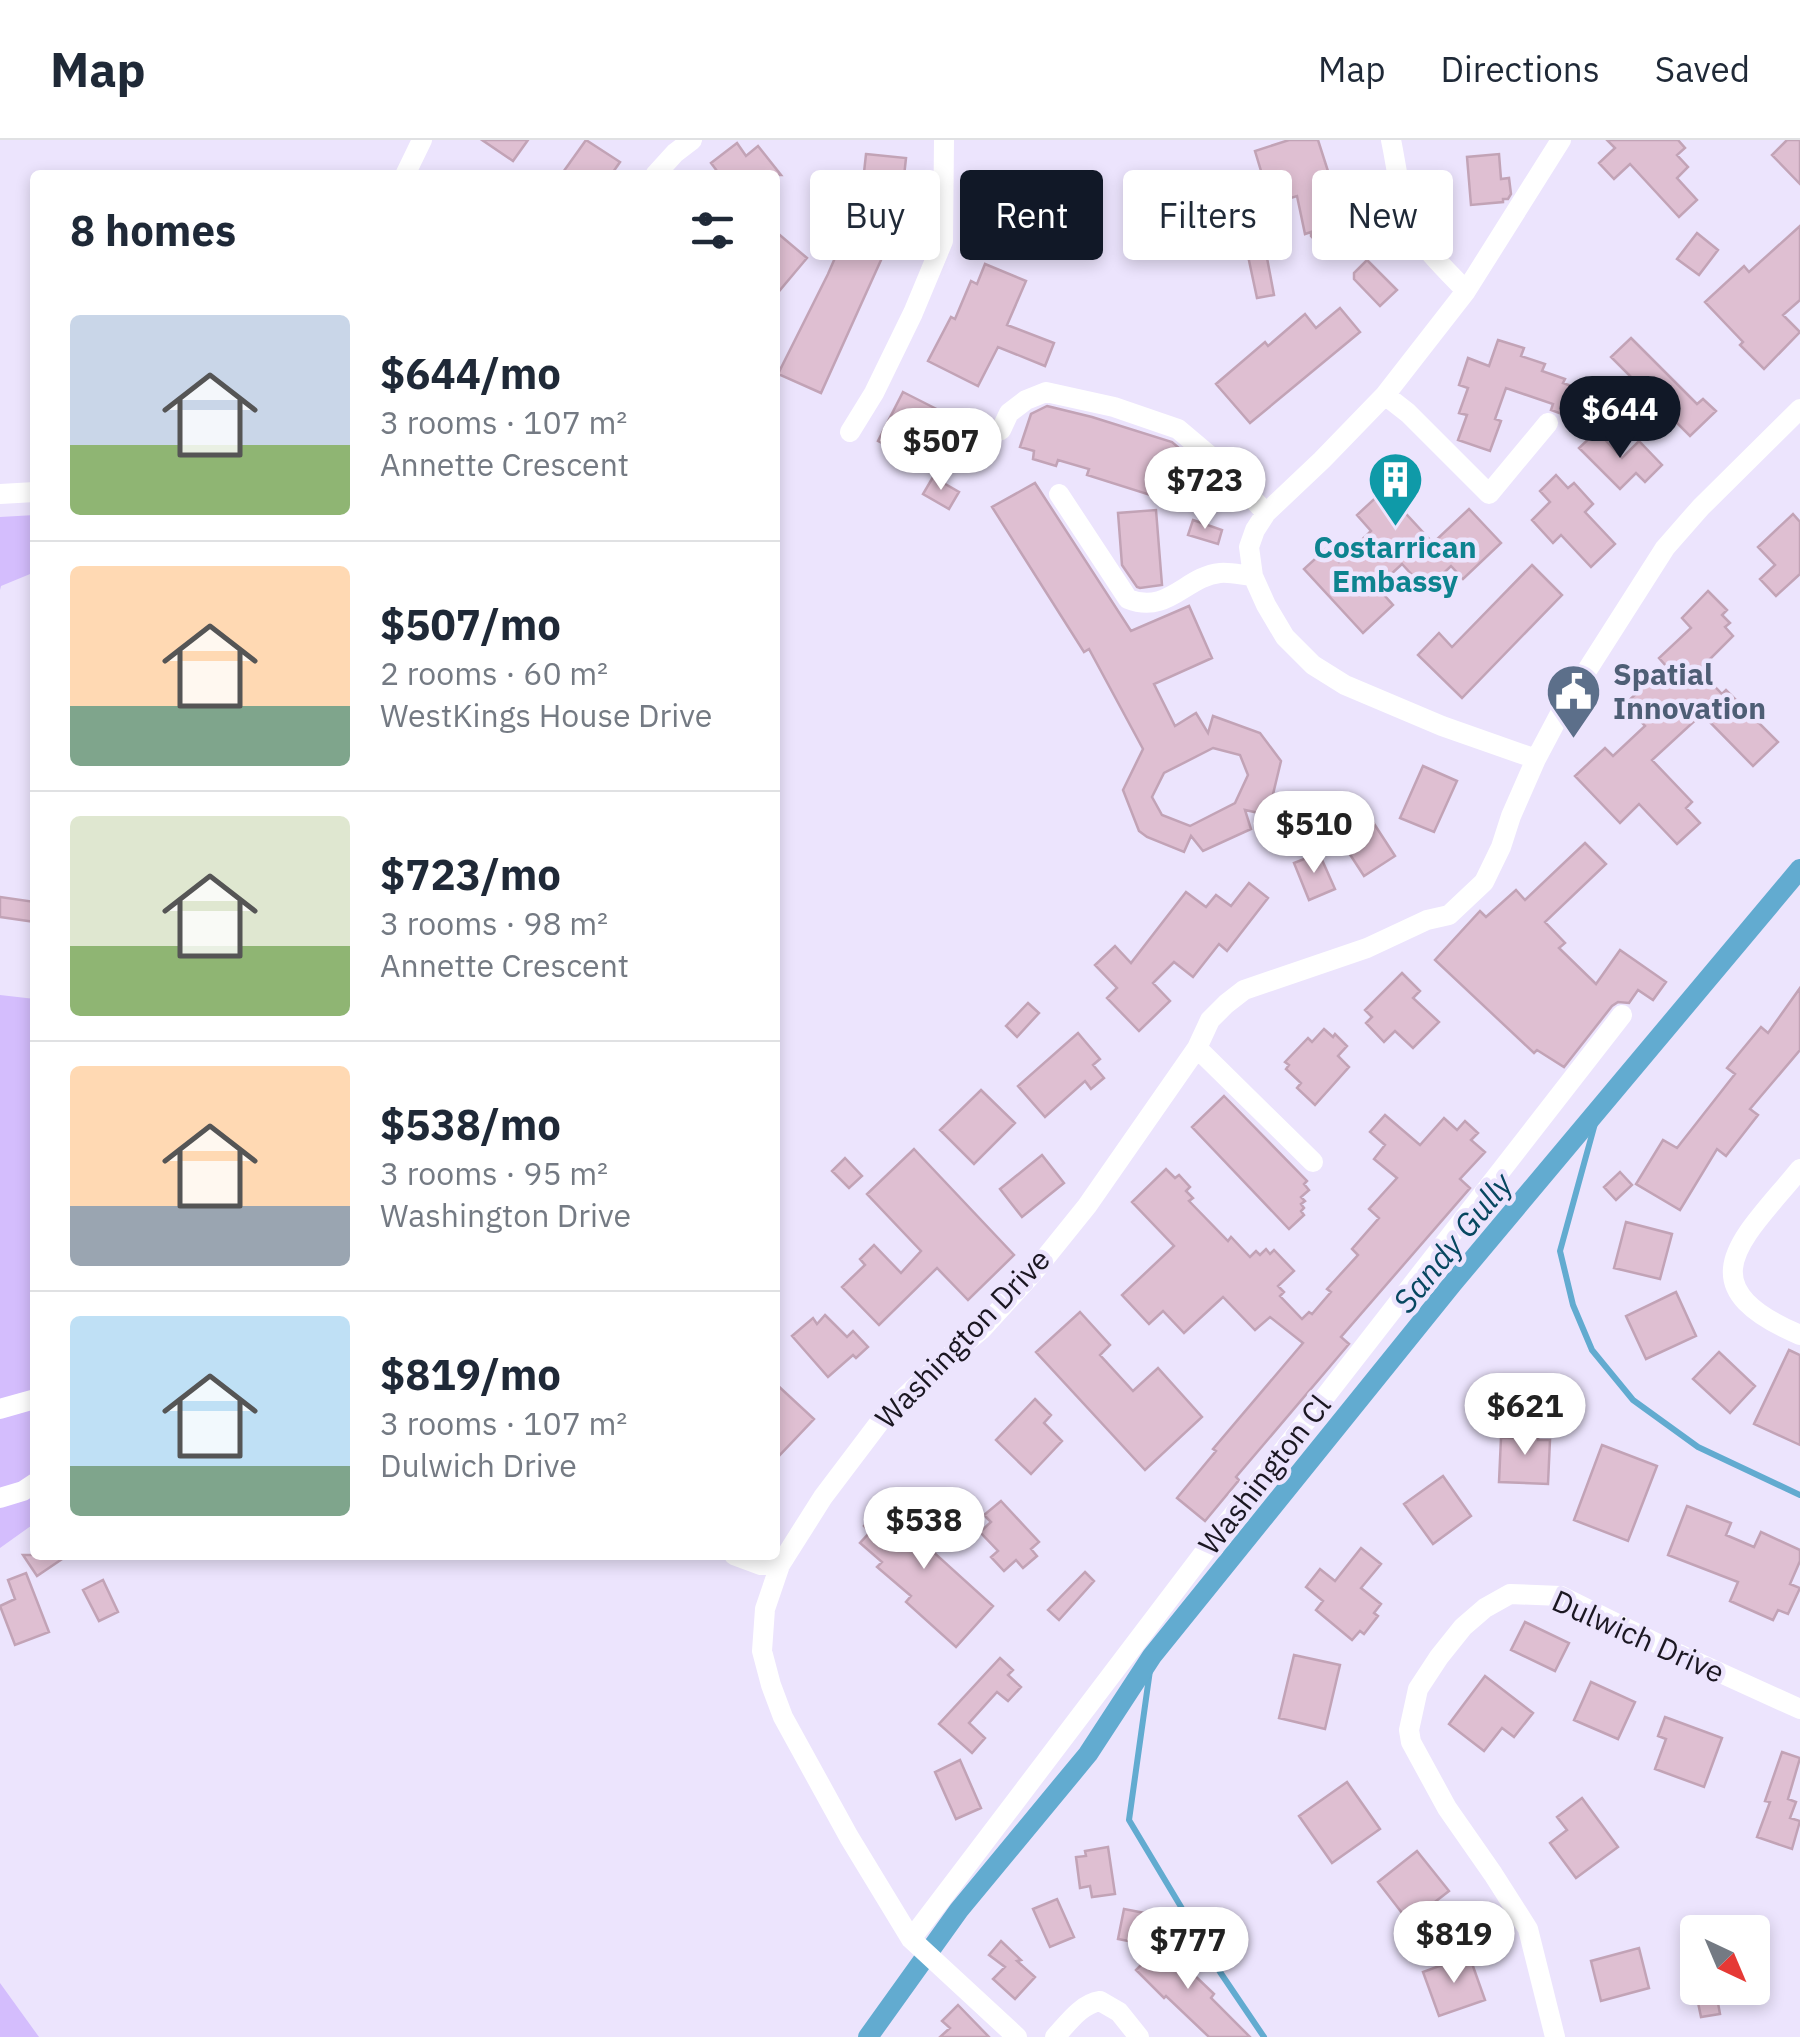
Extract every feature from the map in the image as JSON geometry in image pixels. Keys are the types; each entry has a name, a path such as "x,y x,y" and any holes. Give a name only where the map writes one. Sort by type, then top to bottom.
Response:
{"street":[{"path":"407,170 422,140"},
{"path":"660,170 692,140"},
{"path":"850,432 914,313 943,240 944,140"},
{"path":"1391,140 1411,224 1420,240 1466,291"},
{"path":"1536,760 1344,685 1313,665 1285,637 1253,576 1249,547 1266,513 1384,395 1466,291 1561,140"},
{"path":"1001,430 1008,414 1026,400 1046,392 1114,407 1178,429 1223,467 1266,513"},
{"path":"1384,395 1408,413 1489,494 1548,423"},
{"name":"Washington Drive","path":"1017,2037 911,1939 848,1837 783,1717 762,1651 766,1609 780,1565 823,1497 882,1419 982,1329 1087,1206 1197,1048 1210,1020 1226,1004 1244,990 1449,915 1484,882 1536,760 1563,708 1665,548 1800,409"},
{"path":"0,494 30,492"},
{"path":"1060,494 1128,599 1155,603 1216,573 1253,576"},
{"name":"Washington Cl","path":"911,1939 1216,1537 1622,1015"},
{"path":"1197,1048 1313,1162"},
{"path":"1800,1169 1745,1236 1733,1260 1732,1281 1745,1301 1760,1314 1800,1334"},
{"path":"0,1409 30,1400"},
{"path":"0,1498 30,1486"},
{"path":"748,1560 780,1565"},
{"name":"Dulwich Drive","path":"1556,2037 1528,1929 1447,1808 1411,1742 1418,1689 1439,1657 1463,1627 1510,1594 1561,1596 1800,1709"},
{"path":"1055,2037 1084,2008 1100,2001 1119,2012 1139,2037"}],"shaded area":[{"path":"30,515 30,574 1,586 0,590 0,517"},
{"path":"0,995 30,998 30,1527 0,1548"},
{"path":"0,1983 39,2037 0,2037"}],"building":[{"path":"482,140 528,140 513,161"},
{"path":"586,140 620,162 614,170 565,170"},
{"path":"1289,140 1318,140 1328,170 1312,170 1312,237 1311,232 1305,234 1297,196 1292,198 1292,170 1261,170 1255,151"},
{"path":"1607,140 1678,140 1685,148 1677,155 1688,167 1677,178 1697,200 1679,217 1630,164 1614,179 1599,163 1615,148"},
{"path":"1787,140 1800,140 1800,184 1772,155"},
{"path":"737,143 746,156 758,146 777,170 716,170 711,163"},
{"path":"866,154 906,158 905,170 864,170"},
{"path":"1499,154 1501,179 1509,178 1511,194 1503,202 1471,205 1467,157"},
{"path":"1800,226 1800,300 1783,315 1800,332 1764,369 1705,302 1744,266 1749,272"},
{"path":"1697,233 1718,250 1699,275 1677,259"},
{"path":"780,235 807,258 780,290"},
{"path":"834,260 881,260 821,393 780,375"},
{"path":"1249,260 1267,260 1274,295 1257,298"},
{"path":"1367,260 1397,290 1380,306 1354,279 1354,273"},
{"path":"985,264 1026,281 1007,325 1054,343 1045,366 998,347 978,386 928,361 951,317 955,319 971,281 977,284"},
{"path":"1340,308 1360,332 1250,423 1216,384 1305,314 1316,328"},
{"path":"1631,338 1697,404 1703,399 1716,411 1690,436 1611,357"},
{"path":"1498,340 1524,348 1521,356 1545,364 1542,371 1588,392 1578,420 1551,410 1553,404 1506,388 1495,419 1501,421 1490,451 1458,440 1467,415 1459,413 1468,388 1459,385 1468,358 1489,366"},
{"path":"903,392 972,427 947,476 878,441"},
{"path":"1047,406 1172,442 1193,460 1182,499 1168,494 1166,500 1087,475 1089,469 1058,460 1056,466 1033,459 1034,451 1020,447 1031,414"},
{"path":"1597,431 1622,458 1639,441 1662,465 1645,482 1636,473 1620,489 1579,448"},
{"path":"1556,475 1568,488 1574,483 1593,504 1585,512 1615,544 1591,567 1561,535 1553,543 1532,520 1550,502 1540,491"},
{"path":"933,477 959,492 949,509 923,494"},
{"path":"1035,483 1131,631 1189,606 1212,658 1154,684 1175,726 1196,713 1208,733 1213,716 1260,733 1281,761 1268,815 1245,810 1251,829 1203,851 1191,836 1184,852 1139,831 1123,790 1143,749 1089,649 1084,652 992,507","holes":["1213,748 1240,755 1248,775 1235,803 1190,826 1162,815 1152,797 1164,773"]},
{"path":"1384,490 1433,543 1469,509 1501,543 1463,579 1451,566 1426,590 1402,564 1377,587 1393,605 1363,633 1304,569 1327,548 1339,562 1371,531 1357,515"},
{"path":"1156,510 1162,585 1140,588 1122,565 1118,513"},
{"path":"1793,514 1800,522 1800,574 1776,596 1760,579 1775,565 1758,547"},
{"path":"1193,520 1222,530 1218,544 1188,535"},
{"path":"1532,565 1562,595 1462,698 1418,655 1439,633 1452,647"},
{"path":"1708,591 1727,610 1722,615 1730,623 1725,627 1733,636 1699,670 1722,694 1726,690 1778,742 1753,766 1702,714 1652,760 1692,802 1686,808 1700,823 1677,844 1639,804 1620,823 1575,776 1605,748 1613,756 1645,726 1625,704 1666,666 1659,658 1691,628 1682,618"},
{"path":"1423,766 1457,781 1434,832 1400,818"},
{"path":"1369,816 1395,856 1364,876 1338,836"},
{"path":"1585,843 1606,864 1545,922 1565,943 1559,948 1596,984 1620,950 1666,982 1653,1000 1638,990 1629,1003 1612,1006 1564,1067 1537,1050 1534,1053 1435,960 1480,911 1486,917 1516,890 1525,900"},
{"path":"1319,853 1335,889 1309,900 1294,863"},
{"path":"1249,883 1268,898 1227,951 1219,944 1193,977 1174,962 1153,983 1170,1001 1139,1031 1107,998 1117,988 1095,965 1115,946 1131,963 1186,892 1206,907 1216,895 1231,906"},
{"path":"0,897 30,901 30,921 0,917"},
{"path":"1402,973 1420,991 1413,998 1439,1022 1413,1048 1395,1031 1384,1042 1366,1023 1372,1017 1365,1010"},
{"path":"1800,988 1800,1050 1750,1109 1758,1115 1726,1156 1717,1149 1680,1210 1636,1184 1663,1140 1677,1148 1735,1074 1727,1068 1761,1027 1768,1033"},
{"path":"1028,1003 1039,1013 1017,1037 1006,1026"},
{"path":"1324,1029 1347,1046 1338,1056 1349,1067 1315,1105 1297,1088 1301,1083 1286,1069 1289,1065 1285,1062 1308,1038 1312,1042"},
{"path":"1078,1033 1100,1059 1093,1065 1104,1078 1091,1089 1085,1081 1045,1117 1018,1086"},
{"path":"981,1090 1015,1123 974,1164 940,1130"},
{"path":"1224,1096 1307,1181 1304,1184 1309,1190 1301,1197 1305,1201 1301,1204 1304,1215 1289,1229 1192,1127"},
{"path":"1385,1115 1420,1145 1444,1118 1457,1130 1465,1121 1478,1133 1471,1140 1485,1152 1460,1179 1470,1188 1341,1337 1349,1344 1236,1477 1239,1480 1205,1521 1177,1498 1303,1343 1270,1317 1255,1330 1223,1297 1184,1333 1163,1311 1149,1324 1122,1295 1174,1246 1132,1202 1166,1169 1175,1178 1179,1175 1190,1187 1186,1191 1193,1198 1189,1201 1228,1241 1231,1237 1250,1257 1256,1251 1260,1255 1266,1249 1270,1254 1274,1250 1294,1271 1278,1286 1284,1292 1280,1296 1302,1319 1309,1312 1312,1314 1331,1292 1327,1289 1358,1255 1352,1249 1379,1218 1369,1209 1397,1178 1374,1159 1385,1145 1370,1132"},
{"path":"914,1149 1014,1255 968,1300 937,1268 879,1325 842,1287 865,1265 860,1259 874,1245 901,1273 921,1251 867,1194"},
{"path":"1042,1155 1064,1183 1022,1217 1000,1189"},
{"path":"845,1158 862,1176 849,1188 832,1171"},
{"path":"1620,1172 1632,1185 1616,1200 1604,1187"},
{"path":"1626,1222 1672,1234 1660,1279 1614,1268"},
{"path":"1676,1292 1696,1336 1646,1359 1626,1316"},
{"path":"1080,1312 1110,1345 1100,1355 1133,1391 1158,1368 1202,1417 1145,1470 1036,1352"},
{"path":"825,1315 847,1337 853,1331 868,1347 828,1377 792,1336 813,1318 817,1324"},
{"path":"1789,1350 1800,1355 1800,1445 1754,1424"},
{"path":"1719,1352 1755,1386 1730,1413 1693,1379"},
{"path":"780,1388 814,1419 780,1455"},
{"path":"1035,1399 1051,1415 1044,1423 1062,1441 1031,1474 996,1440"},
{"path":"1518,1427 1539,1427 1538,1440 1550,1440 1548,1484 1499,1482 1501,1438 1517,1438"},
{"path":"1602,1445 1657,1466 1628,1541 1574,1520"},
{"path":"1443,1476 1471,1516 1433,1544 1404,1504"},
{"path":"887,1501 910,1521 920,1510 946,1532 931,1550 993,1606 956,1647 906,1602 911,1596 877,1567 882,1562 860,1543 870,1532 864,1526"},
{"path":"1001,1501 1039,1542 1031,1549 1037,1556 1023,1568 1016,1560 1004,1571 991,1557 998,1551 980,1532 991,1522 984,1515"},
{"path":"1687,1506 1731,1523 1726,1535 1754,1547 1761,1532 1800,1550 1800,1561 1790,1584 1800,1588 1788,1614 1778,1610 1773,1620 1730,1601 1738,1582 1668,1555"},
{"path":"1361,1548 1381,1564 1361,1588 1381,1604 1374,1613 1378,1616 1364,1634 1360,1631 1352,1640 1316,1610 1323,1601 1306,1587 1320,1569 1335,1581"},
{"path":"23,1555 30,1555 30,1560 61,1560 37,1576"},
{"path":"1085,1572 1094,1581 1059,1620 1048,1610"},
{"path":"26,1573 49,1632 15,1645 0,1606 15,1599 8,1580"},
{"path":"103,1580 118,1612 99,1621 83,1590"},
{"path":"1525,1622 1569,1643 1555,1671 1511,1650"},
{"path":"1294,1655 1340,1665 1325,1729 1279,1718"},
{"path":"1000,1658 1013,1670 1008,1675 1021,1687 1008,1701 997,1692 969,1723 985,1738 972,1753 939,1724"},
{"path":"1485,1676 1533,1713 1514,1737 1502,1728 1484,1751 1449,1724"},
{"path":"1591,1682 1635,1702 1618,1739 1574,1720"},
{"path":"1665,1717 1722,1738 1704,1787 1655,1769 1666,1739 1658,1736"},
{"path":"1782,1752 1800,1758 1788,1799 1796,1802 1790,1818 1800,1821 1792,1849 1757,1837"},
{"path":"960,1760 981,1808 956,1819 935,1772"},
{"path":"1347,1782 1380,1829 1332,1863 1299,1816"},
{"path":"1582,1798 1618,1847 1576,1878 1550,1843 1567,1830 1557,1817"},
{"path":"1108,1847 1115,1894 1092,1897 1090,1886 1080,1888 1076,1857 1086,1856 1085,1851"},
{"path":"1417,1851 1449,1891 1409,1922 1378,1882"},
{"path":"1057,1899 1074,1937 1050,1947 1033,1909"},
{"path":"1124,1909 1150,1914 1144,1944 1118,1939"},
{"path":"1001,1941 1035,1977 1015,1999 993,1979 1005,1967 989,1955"},
{"path":"1163,1943 1179,1960 1187,1952 1200,1965 1192,1973 1250,2037 1209,2037 1136,1970"},
{"path":"1639,1948 1649,1988 1601,2001 1591,1961"},
{"path":"1469,1955 1485,2000 1439,2016 1423,1972"},
{"path":"958,2005 989,2037 940,2037 950,2028 942,2021"},
{"path":"1699,2005 1718,2005 1720,2014 1701,2017"}],"waterway":[{"name":"Sandy Gully","path":"868,2037 959,1910 1088,1754 1152,1656 1453,1283 1800,869"},
{"path":"1599,1109 1560,1251 1573,1305 1592,1350 1633,1400 1698,1447 1800,1495"},
{"path":"1152,1656 1129,1820 1220,1972 1264,2037"}],"place":[{"name":"Costarrican Embassy","path":"1395,529"},
{"name":"Spatial Innovation","path":"1574,741"}]}
